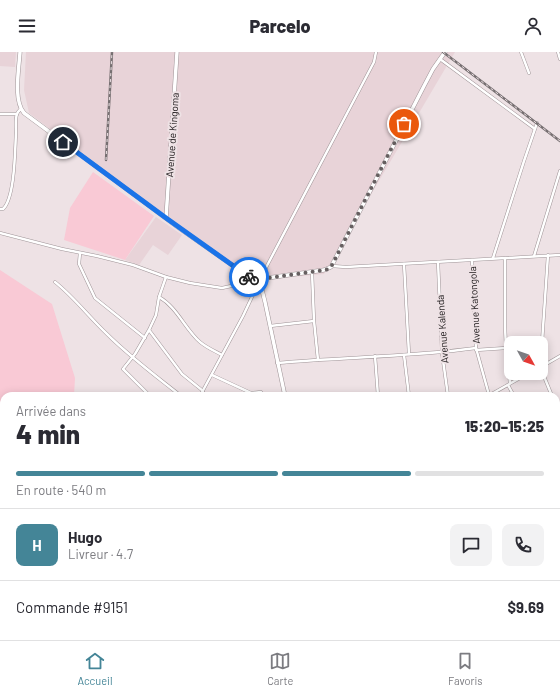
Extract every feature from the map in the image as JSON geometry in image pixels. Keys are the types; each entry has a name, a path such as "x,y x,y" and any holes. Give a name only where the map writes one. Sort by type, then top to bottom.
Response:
{"street":[{"path":"20,52 18,102 24,113 166,218 249,277 259,280 326,270 332,266 420,92 445,52"},
{"name":"Avenue de Kingoma","path":"166,218 177,52"},
{"path":"149,330 182,374 203,390 311,180 374,62 376,52"},
{"path":"521,52 528,73"},
{"path":"558,52 560,59"},
{"path":"440,59 535,129"},
{"path":"0,209 4,209 6,205 13,176 17,114 21,109"},
{"path":"0,114 17,114"},
{"path":"493,258 537,123"},
{"path":"534,256 560,171"},
{"path":"0,232 62,249 133,265 166,277 217,288 245,283 249,277"},
{"path":"80,253 79,264 95,298 144,338"},
{"path":"542,336 548,255"},
{"path":"332,266 346,267 560,255"},
{"path":"506,258 506,336"},
{"name":"Avenue Katongola","path":"472,260 476,349 487,392"},
{"name":"Avenue Kalenda","path":"438,262 442,353 447,392"},
{"path":"404,264 409,354"},
{"path":"312,272 314,321 318,360"},
{"path":"146,392 124,370 124,368 149,330 156,316 158,297 166,277"},
{"path":"259,280 283,392"},
{"path":"55,282 68,292 90,318 132,357 176,392"},
{"path":"158,297 170,306 200,342 222,355"},
{"path":"270,326 314,321"},
{"path":"277,363 504,348"},
{"path":"404,355 409,392"},
{"path":"375,356 378,392"},
{"path":"548,364 560,356"},
{"path":"212,375 249,392"},
{"path":"509,380 512,392"},
{"path":"495,392 516,380"},
{"path":"546,380 550,392"}],"shaded area":[{"path":"0,52 16,52 15,67 0,66"},
{"path":"26,52 455,52 324,274 250,281 29,113 24,90"},
{"path":"93,172 154,216 125,260 64,240 70,208"},
{"path":"156,217 182,235 168,255 153,245 139,265 125,260"},
{"path":"0,270 52,304 75,378 74,392 0,392"}],"railway":[{"path":"106,160 112,52"},
{"path":"443,52 560,141"}],"way so far":[{"path":"249,277 257,280 326,270 331,267 404,124"}],"route":[{"path":"63,142 249,277"}]}
